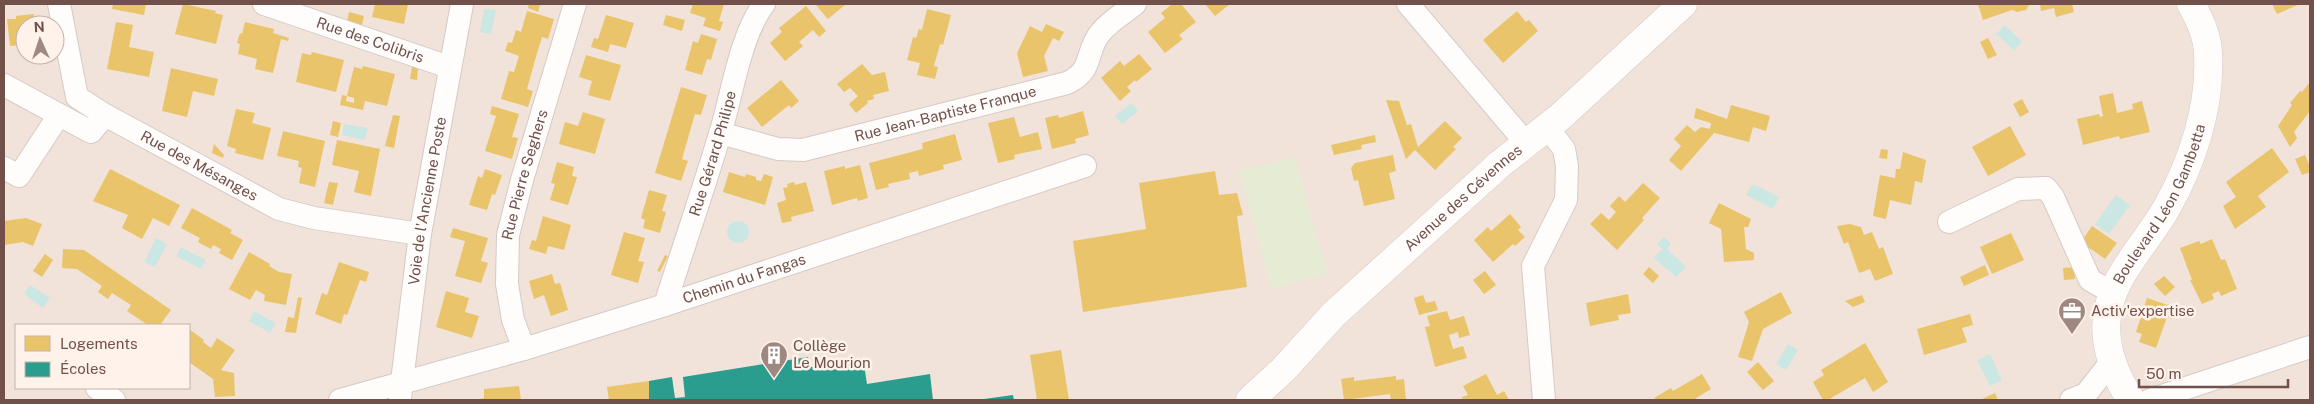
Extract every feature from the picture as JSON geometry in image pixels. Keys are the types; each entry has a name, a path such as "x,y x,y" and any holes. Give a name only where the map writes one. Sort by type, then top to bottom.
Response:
{"street":[{"name":"Rue des Mésanges","path":"59,4 78,98 105,115 279,209 314,218 420,234"},
{"name":"Rue des Colibris","path":"264,4 449,67"},
{"name":"Voie de l'Ancienne Poste","path":"400,392 420,234 462,4"},
{"name":"Rue Pierre Seghers","path":"524,349 513,320 507,284 508,235 522,180 575,4"},
{"name":"Rue Gérard Philipe","path":"665,306 720,133 749,33 758,12 764,4"},
{"name":"Rue Jean-Baptiste Franque","path":"720,133 778,149 803,150 1067,83 1085,71 1092,48 1102,30 1135,4"},
{"path":"1408,4 1526,143"},
{"name":"Avenue des Cévennes","path":"1250,400 1283,370 1334,314 1500,164 1547,127 1683,4"},
{"name":"Boulevard Léon Gambetta","path":"2131,400 2120,384 2111,362 2108,328 2113,293 2167,208 2200,129 2208,89 2208,52 2199,18 2191,4"},
{"path":"4,85 91,132 105,115"},
{"path":"4,168 18,176 59,115"},
{"path":"1544,400 1533,266 1566,200 1567,166 1564,149 1547,127"},
{"name":"Chemin du Fangas","path":"340,400 400,392 524,349 665,306 1085,166"},
{"path":"1949,222 2018,189 2046,188 2053,198 2090,280 2113,293"},
{"path":"2150,400 2310,347"},
{"path":"2071,400 2086,394 2111,362"},
{"path":"98,389 114,400"}],"shaded area":[{"path":"4,4 2310,4 2310,400 4,400"}],"green space":[{"path":"1295,158 1327,274 1271,288 1239,170"}],"water":[{"path":"484,9 496,10 491,34 480,32"},
{"path":"2005,25 2022,42 2014,50 1996,34"},
{"path":"1131,103 1138,111 1122,124 1115,116"},
{"path":"344,124 368,128 365,140 342,135"},
{"path":"1753,184 1779,197 1773,209 1746,195"},
{"path":"2116,195 2130,205 2109,234 2095,224"},
{"path":"738,221 746,224 749,232 746,240 738,243 730,240 727,232 730,224"},
{"path":"1664,237 1671,244 1667,249 1686,267 1676,277 1654,258 1662,249 1657,244"},
{"path":"156,238 167,244 155,267 144,262"},
{"path":"181,247 206,260 201,269 176,256"},
{"path":"30,285 50,298 43,308 24,294"},
{"path":"254,311 276,323 270,333 249,321"},
{"path":"1788,344 1798,350 1786,370 1776,364"},
{"path":"1990,354 2002,380 1990,386 1977,360"}],"building: Logements":[{"path":"113,4 146,4 144,15 112,9"},
{"path":"183,4 216,11 215,13 223,15 216,44 175,34"},
{"path":"375,4 408,4 404,24 372,17"},
{"path":"529,4 540,5 538,12 528,8"},
{"path":"693,4 724,4 719,21 723,22 720,31 703,26 706,18 690,13"},
{"path":"815,4 846,4 828,19"},
{"path":"1172,4 1181,4 1196,22 1179,35 1183,39 1165,53 1148,32 1165,18 1161,13"},
{"path":"1205,4 1230,4 1215,16"},
{"path":"1978,4 2029,5 2026,10 2017,12 2012,10 1983,20"},
{"path":"2040,4 2072,4 2074,12 2056,17 2054,8 2041,11"},
{"path":"2272,4 2300,4 2277,14"},
{"path":"806,6 826,31 819,37 813,30 799,42 803,46 785,61 770,43 782,32 779,28"},
{"path":"927,9 951,15 943,45 940,44 934,66 938,67 935,79 917,75 920,63 907,60 913,37 916,38 919,29 922,30"},
{"path":"527,11 554,19 548,39 542,37 535,60 527,89 533,91 528,107 501,99 509,71 514,72 519,56 505,51 508,42 512,43 516,30 521,32"},
{"path":"1517,11 1526,22 1529,20 1538,31 1503,63 1483,40"},
{"path":"349,12 364,16 362,25 347,21"},
{"path":"606,15 634,23 626,48 610,44 608,52 591,47 594,38 598,39"},
{"path":"666,15 685,20 682,31 663,25"},
{"path":"7,19 15,19 15,46 10,46"},
{"path":"116,22 133,25 129,47 154,52 149,77 107,69"},
{"path":"245,22 274,29 273,33 289,38 288,41 281,39 273,73 255,69 257,59 238,54 240,44 237,43"},
{"path":"1046,24 1064,32 1059,41 1053,38 1044,56 1048,71 1023,77 1017,53 1030,26 1042,32"},
{"path":"701,34 717,39 711,60 707,59 702,75 685,70 693,41 698,43"},
{"path":"1988,38 1997,55 1988,59 1980,42"},
{"path":"312,52 344,60 336,92 296,82 302,53 311,55"},
{"path":"1139,54 1152,69 1127,87 1131,91 1120,101 1101,78 1120,61 1124,66"},
{"path":"586,55 621,65 610,101 588,95 592,81 579,77"},
{"path":"862,64 872,75 885,72 889,91 873,95 874,99 867,101 868,103 856,113 849,104 858,96 850,88 844,92 837,84"},
{"path":"363,66 395,74 387,106 365,101 363,110 340,105 342,95 347,96 354,67 362,69","holes":["347,96 354,98 354,103 346,101"]},
{"path":"412,67 418,68 417,80 410,79"},
{"path":"171,68 218,79 214,96 193,91 187,117 162,111"},
{"path":"781,80 799,101 791,108 789,105 762,127 747,108"},
{"path":"2310,82 2310,111 2294,132 2297,138 2290,147 2278,126 2292,105 2290,103"},
{"path":"681,87 707,95 701,115 695,114 682,159 688,161 681,181 655,173"},
{"path":"2113,93 2117,113 2133,109 2132,104 2142,101 2150,132 2120,139 2119,136 2083,145 2077,119 2099,114 2100,117 2103,116 2099,96"},
{"path":"2022,99 2029,112 2020,117 2013,104"},
{"path":"1386,100 1399,101 1407,125 1411,124 1418,147 1445,121 1462,138 1453,147 1456,149 1435,170 1415,150 1406,159"},
{"path":"1731,105 1770,116 1766,131 1753,127 1749,142 1714,133 1681,171 1669,160 1681,146 1674,139 1687,125 1695,132 1701,127 1710,129 1711,123 1694,118 1696,108 1727,119"},
{"path":"492,106 519,114 512,137 518,138 512,159 485,151 496,116 490,114"},
{"path":"236,109 255,113 252,123 271,128 263,160 235,153 236,149 227,146"},
{"path":"1083,111 1089,135 1075,139 1076,143 1052,149 1045,118 1058,115 1059,118"},
{"path":"583,112 605,119 595,154 559,144 565,122 578,126"},
{"path":"393,115 400,116 394,148 385,146"},
{"path":"1014,117 1020,137 1038,132 1042,149 1014,155 1015,159 998,163 988,123"},
{"path":"333,121 341,123 338,137 330,135"},
{"path":"2010,126 2026,155 1988,176 1972,147"},
{"path":"283,131 325,141 315,187 299,183 302,168 298,167 299,161 277,156"},
{"path":"955,134 962,160 943,165 944,169 919,176 918,171 909,173 910,179 888,184 889,187 876,190 869,163 923,149 922,143"},
{"path":"1375,135 1376,142 1361,145 1362,149 1334,155 1331,145"},
{"path":"337,140 380,149 371,196 354,192 359,171 332,165"},
{"path":"214,144 224,155 223,158 212,153"},
{"path":"2272,148 2289,172 2258,196 2266,207 2235,229 2223,206 2236,197 2226,182"},
{"path":"1881,149 1888,150 1887,159 1879,158"},
{"path":"1903,152 1926,160 1922,183 1915,181 1911,205 1890,200 1886,219 1873,216 1880,175 1895,178 1896,169 1900,169"},
{"path":"1393,155 1396,171 1389,173 1395,199 1364,206 1358,180 1354,181 1351,168 1355,163"},
{"path":"2305,155 2310,166 2310,172 2302,175 2295,159"},
{"path":"557,162 574,167 572,176 577,177 568,205 550,200 555,184 551,183"},
{"path":"860,165 868,198 858,201 857,198 832,205 824,171"},
{"path":"110,169 180,205 169,226 153,218 142,239 122,228 128,215 93,201"},
{"path":"485,169 502,175 495,195 492,194 487,210 469,205 478,176 482,178"},
{"path":"1215,171 1219,195 1237,193 1243,215 1237,216 1247,287 1083,312 1073,241 1146,229 1139,183"},
{"path":"729,172 745,177 746,174 756,177 756,180 761,181 764,174 773,177 765,205 723,192"},
{"path":"329,182 338,183 333,205 324,203"},
{"path":"794,182 795,185 806,182 814,211 791,217 792,221 782,223 777,203 786,200 783,188 788,187 787,184"},
{"path":"1643,183 1660,198 1642,218 1644,220 1617,250 1590,224 1601,213 1609,220 1616,212 1610,206 1619,196 1625,202"},
{"path":"649,190 667,195 662,211 666,212 660,233 643,228 645,220 641,218"},
{"path":"1719,203 1751,219 1748,227 1744,227 1746,249 1754,253 1754,260 1724,262 1721,229 1709,223"},
{"path":"192,208 232,230 230,233 243,240 232,260 219,253 221,249 213,245 211,249 198,242 200,238 181,228"},
{"path":"1510,214 1521,227 1518,230 1525,237 1515,246 1513,244 1493,262 1474,240 1488,227 1491,231"},
{"path":"543,216 571,225 564,250 548,246 546,254 529,249 532,240 536,241"},
{"path":"26,218 42,224 33,246 23,242 4,245 4,221"},
{"path":"1850,224 1861,227 1864,235 1872,232 1879,249 1883,247 1893,274 1875,281 1870,269 1859,273 1848,242 1844,244 1837,226"},
{"path":"2092,226 2117,243 2105,259 2081,242"},
{"path":"453,228 488,238 481,261 488,263 481,283 455,276 465,241 450,237"},
{"path":"624,232 645,238 638,261 644,262 638,283 611,275"},
{"path":"2011,233 2024,260 1992,274 1980,247"},
{"path":"2212,239 2221,260 2225,259 2237,289 2221,296 2219,291 2212,294 2214,299 2202,304 2190,280 2192,280 2180,248 2199,241 2201,244"},
{"path":"63,249 84,250 171,310 161,324 146,324 127,311 131,305 112,293 108,299 98,292 102,286 77,269 62,268"},
{"path":"249,252 270,264 269,266 279,272 292,274 286,305 264,301 265,295 256,290 250,300 229,289"},
{"path":"45,254 53,260 42,277 33,271"},
{"path":"665,255 668,256 660,272 657,271"},
{"path":"339,262 369,272 366,282 360,280 347,315 344,314 341,324 315,314 322,293 327,295"},
{"path":"1985,265 1989,275 1964,286 1960,277"},
{"path":"1649,267 1659,276 1653,283 1643,274"},
{"path":"2074,267 2075,279 2064,280 2063,268"},
{"path":"1485,271 1496,285 1484,294 1473,280"},
{"path":"552,274 555,284 560,283 568,310 551,316 544,295 534,299 529,281"},
{"path":"2164,276 2175,287 2165,296 2154,284"},
{"path":"446,291 469,298 465,312 479,316 472,338 436,327"},
{"path":"1781,292 1792,313 1763,329 1752,361 1738,357 1749,322 1744,312"},
{"path":"1628,294 1631,313 1618,315 1619,320 1590,326 1586,303"},
{"path":"1423,295 1426,303 1435,301 1438,310 1419,315 1414,298"},
{"path":"1862,295 1865,302 1853,307 1845,301"},
{"path":"298,297 302,298 296,333 285,332 288,317 294,318"},
{"path":"2147,298 2177,308 2174,319 2167,317 2156,348 2139,342 2142,334 2136,332"},
{"path":"1447,311 1450,320 1464,316 1470,335 1459,338 1458,332 1449,335 1453,349 1463,346 1467,358 1435,367 1425,327 1430,326 1427,316"},
{"path":"1970,314 1973,325 1962,328 1967,342 1924,355 1917,329"},
{"path":"190,330 211,348 217,338 235,350 221,370 234,373 235,396 215,397 213,379 190,363"},
{"path":"1865,343 1888,382 1873,392 1865,378 1828,400 1823,400 1813,382 1824,375 1821,370"},
{"path":"1061,350 1069,400 1037,400 1030,355"},
{"path":"1758,362 1774,381 1763,390 1747,372"},
{"path":"1486,374 1497,395 1504,391 1509,400 1463,400 1462,397 1468,395 1463,386"},
{"path":"1702,374 1711,389 1696,398 1697,400 1656,400 1654,398 1671,388 1673,391"},
{"path":"1396,376 1396,380 1404,379 1406,400 1391,400 1390,394 1344,400 1341,379 1354,377 1354,381"},
{"path":"649,381 649,400 609,400 607,387"},
{"path":"519,386 521,400 477,400 484,398 484,389"},
{"path":"1995,393 1998,400 1980,400"}],"building: Écoles":[{"name":"Collège Le Mourion","path":"808,357 810,367 863,358 867,384 930,374 933,400 649,400 649,381 672,377 675,398 685,397 683,377"},
{"path":"1013,395 1014,400 984,399"}],"place":[{"name":"Activ'expertise","path":"2072,335"},
{"name":"Collège Le Mourion","path":"774,379"}]}
